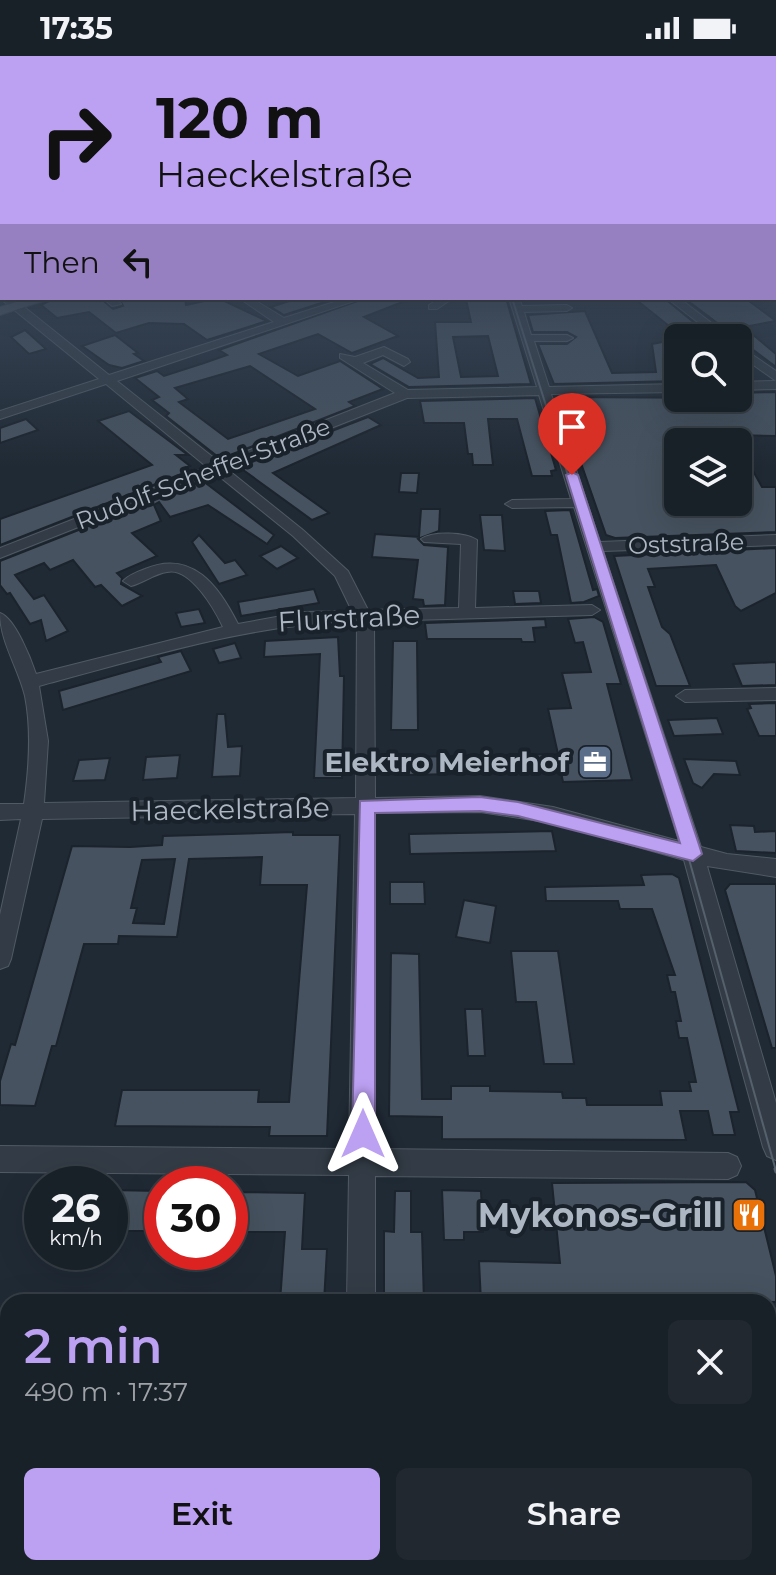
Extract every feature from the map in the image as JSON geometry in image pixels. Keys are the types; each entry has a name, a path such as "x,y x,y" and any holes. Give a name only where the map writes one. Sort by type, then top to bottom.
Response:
{"street":[{"path":"41,326 339,570 364,614 367,624 361,1294"},
{"path":"0,415 275,326"},
{"path":"523,326 693,854 776,1147"},
{"path":"527,338 567,338"},
{"path":"404,362 384,351 349,359 405,394"},
{"path":"752,359 776,377"},
{"path":"752,386 776,385"},
{"name":"Rudolf-Scheffel-Straße","path":"0,553 405,394 664,388"},
{"path":"512,504 581,503"},
{"path":"429,539 469,540 467,612"},
{"name":"Oststraße","path":"595,547 776,540"},
{"path":"131,581 169,566 183,567 222,604 232,629"},
{"name":"Flurstraße","path":"30,682 232,629 304,617 592,610"},
{"path":"0,618 30,682 39,752 32,813 0,959"},
{"path":"685,696 776,694"},
{"name":"Haeckelstraße","path":"0,812 480,804 518,809 727,863 776,868"},
{"path":"0,1159 728,1166"}],"building":[{"path":"107,326 139,326 116,333"},
{"path":"187,326 252,326 207,340"},
{"path":"287,326 380,326 398,336 352,353 318,334 259,354 298,376 340,361 383,389 349,402 355,406 225,457 217,456 166,416 169,413 152,400 159,397 135,378 157,371 164,376 227,355 219,350","holes":["250,366 315,409 228,439 179,402 188,399 175,388"]},
{"path":"435,326 514,326 531,384 409,387 370,364 383,358 418,378 439,377","holes":["488,336 498,376 461,377 453,337"]},
{"path":"531,326 591,326 612,373 656,372 652,344 664,342 664,381 554,384 538,344 567,344 576,337 567,332 533,332"},
{"path":"25,330 46,349 29,354 11,337"},
{"path":"752,334 776,354 776,367 752,349"},
{"path":"115,335 144,361 122,368 109,365 82,346"},
{"path":"776,392 776,436 752,435 752,428 664,428 664,516 752,516 752,469 762,487 776,487 776,532 615,538 606,535 558,397 664,398 664,412 752,412 752,393"},
{"path":"535,398 556,470 551,471 552,476 532,476 517,419 488,419 493,465 473,465 472,454 468,454 464,423 424,423 420,401"},
{"path":"129,411 188,455 176,455 190,466 185,468 189,471 0,545 0,519 152,465 98,421"},
{"path":"368,417 381,425 273,473 329,513 312,520 239,467"},
{"path":"26,419 38,430 0,443 0,428"},
{"path":"401,473 419,473 417,493 399,492"},
{"path":"203,481 274,535 267,544 208,505 170,517 159,502 154,505 161,521 132,533 157,556 117,573 122,578 121,584 142,596 122,606 101,585 95,587 73,560 50,570 44,563 15,575 34,599 44,595 68,631 46,641 41,620 30,624 10,593 7,594 0,585 0,561"},
{"path":"421,509 440,509 439,531 418,539 424,545 448,547 445,605 424,606 423,600 413,599 418,560 372,557 375,534 419,537"},
{"path":"570,510 593,590 597,589 599,596 584,602 571,603 557,535 551,535 545,511"},
{"path":"480,515 502,515 505,551 484,550"},
{"path":"199,535 225,563 235,560 247,575 219,584 192,542"},
{"path":"281,546 298,558 277,569 260,556"},
{"path":"776,548 776,593 741,611 735,606 716,565 648,569 655,587 648,587 662,627 670,634 690,686 656,686 614,556"},
{"path":"314,589 319,603 241,616 238,602"},
{"path":"513,591 539,591 541,603 515,604"},
{"path":"199,609 205,623 181,627 176,613"},
{"path":"594,617 603,622 621,684 607,684 632,780 563,782 561,772 404,775 403,757 558,754 548,709 571,708 562,673 591,672 583,642 575,643 568,619"},
{"path":"545,619 546,627 533,628 535,642 522,642 521,639 427,639 425,623"},
{"path":"338,637 340,676 344,676 342,778 314,778 320,654 264,657 265,641"},
{"path":"393,641 417,641 418,730 391,730"},
{"path":"235,643 241,658 219,663 213,649"},
{"path":"181,651 191,671 63,710 59,691 161,662 158,657"},
{"path":"776,662 776,685 742,686 733,664"},
{"path":"776,703 776,736 759,736 747,709 751,708 749,704"},
{"path":"217,714 225,714 228,747 242,746 240,776 212,777"},
{"path":"717,718 723,734 674,736 668,720"},
{"path":"180,755 177,778 143,780 146,757"},
{"path":"110,758 105,780 73,781 79,760"},
{"path":"684,759 736,761 740,775 714,774 702,788 693,783"},
{"path":"730,825 754,826 755,832 776,831 776,853 736,851"},
{"path":"552,831 556,851 410,854 409,834"},
{"path":"293,832 293,835 340,835 327,1136 269,1136 270,1127 115,1126 122,1090 259,1090 258,1102 289,1102 307,885 260,885 262,857 189,859 177,937 119,936 118,944 84,944 56,1046 52,1046 35,1106 0,1105 0,1081 11,1044 15,1045 72,846 162,845 163,836","holes":["175,859 164,924 133,923 137,908 131,908 142,860"]},
{"path":"672,874 679,878 739,1112 730,1112 735,1135 713,1135 708,1111 680,1111 686,1140 442,1139 442,1117 389,1116 391,953 419,954 422,1099 451,1099 451,1086 490,1086 490,1091 562,1092 563,1098 586,1098 587,1105 662,1105 660,1091 691,1091 689,1082 696,1082 687,1038 679,1038 676,1021 681,1021 675,992 671,992 667,975 675,975 652,909 620,909 618,901 546,901 545,887 644,885 641,875"},
{"path":"390,882 424,882 425,904 390,904"},
{"path":"730,884 776,884 776,1048 772,1048 725,890"},
{"path":"464,900 496,906 490,943 456,937"},
{"path":"511,951 558,951 574,1064 544,1064 536,1002 516,1002"},
{"path":"465,1009 482,1009 485,1056 468,1056"},
{"path":"746,1182 755,1190 776,1276 776,1294 481,1294 479,1261 560,1263 552,1183"},
{"path":"128,1190 144,1191 144,1231 128,1231"},
{"path":"442,1190 481,1191 483,1232 464,1232 464,1240 444,1240"},
{"path":"395,1191 411,1191 411,1232 422,1232 424,1294 384,1294 384,1231 394,1232"},
{"path":"248,1192 305,1193 302,1249 327,1249 324,1294 281,1294 285,1232 248,1232"}],"tram line":[{"path":"521,326 687,852 776,1171"}],"place":[{"name":"Elektro Meierhof","path":"595,762"},
{"name":"Mykonos-Grill","path":"749,1215"}],"route":[{"path":"363,1134 366,806 480,804 518,809 553,815 693,854 572,475"}]}
